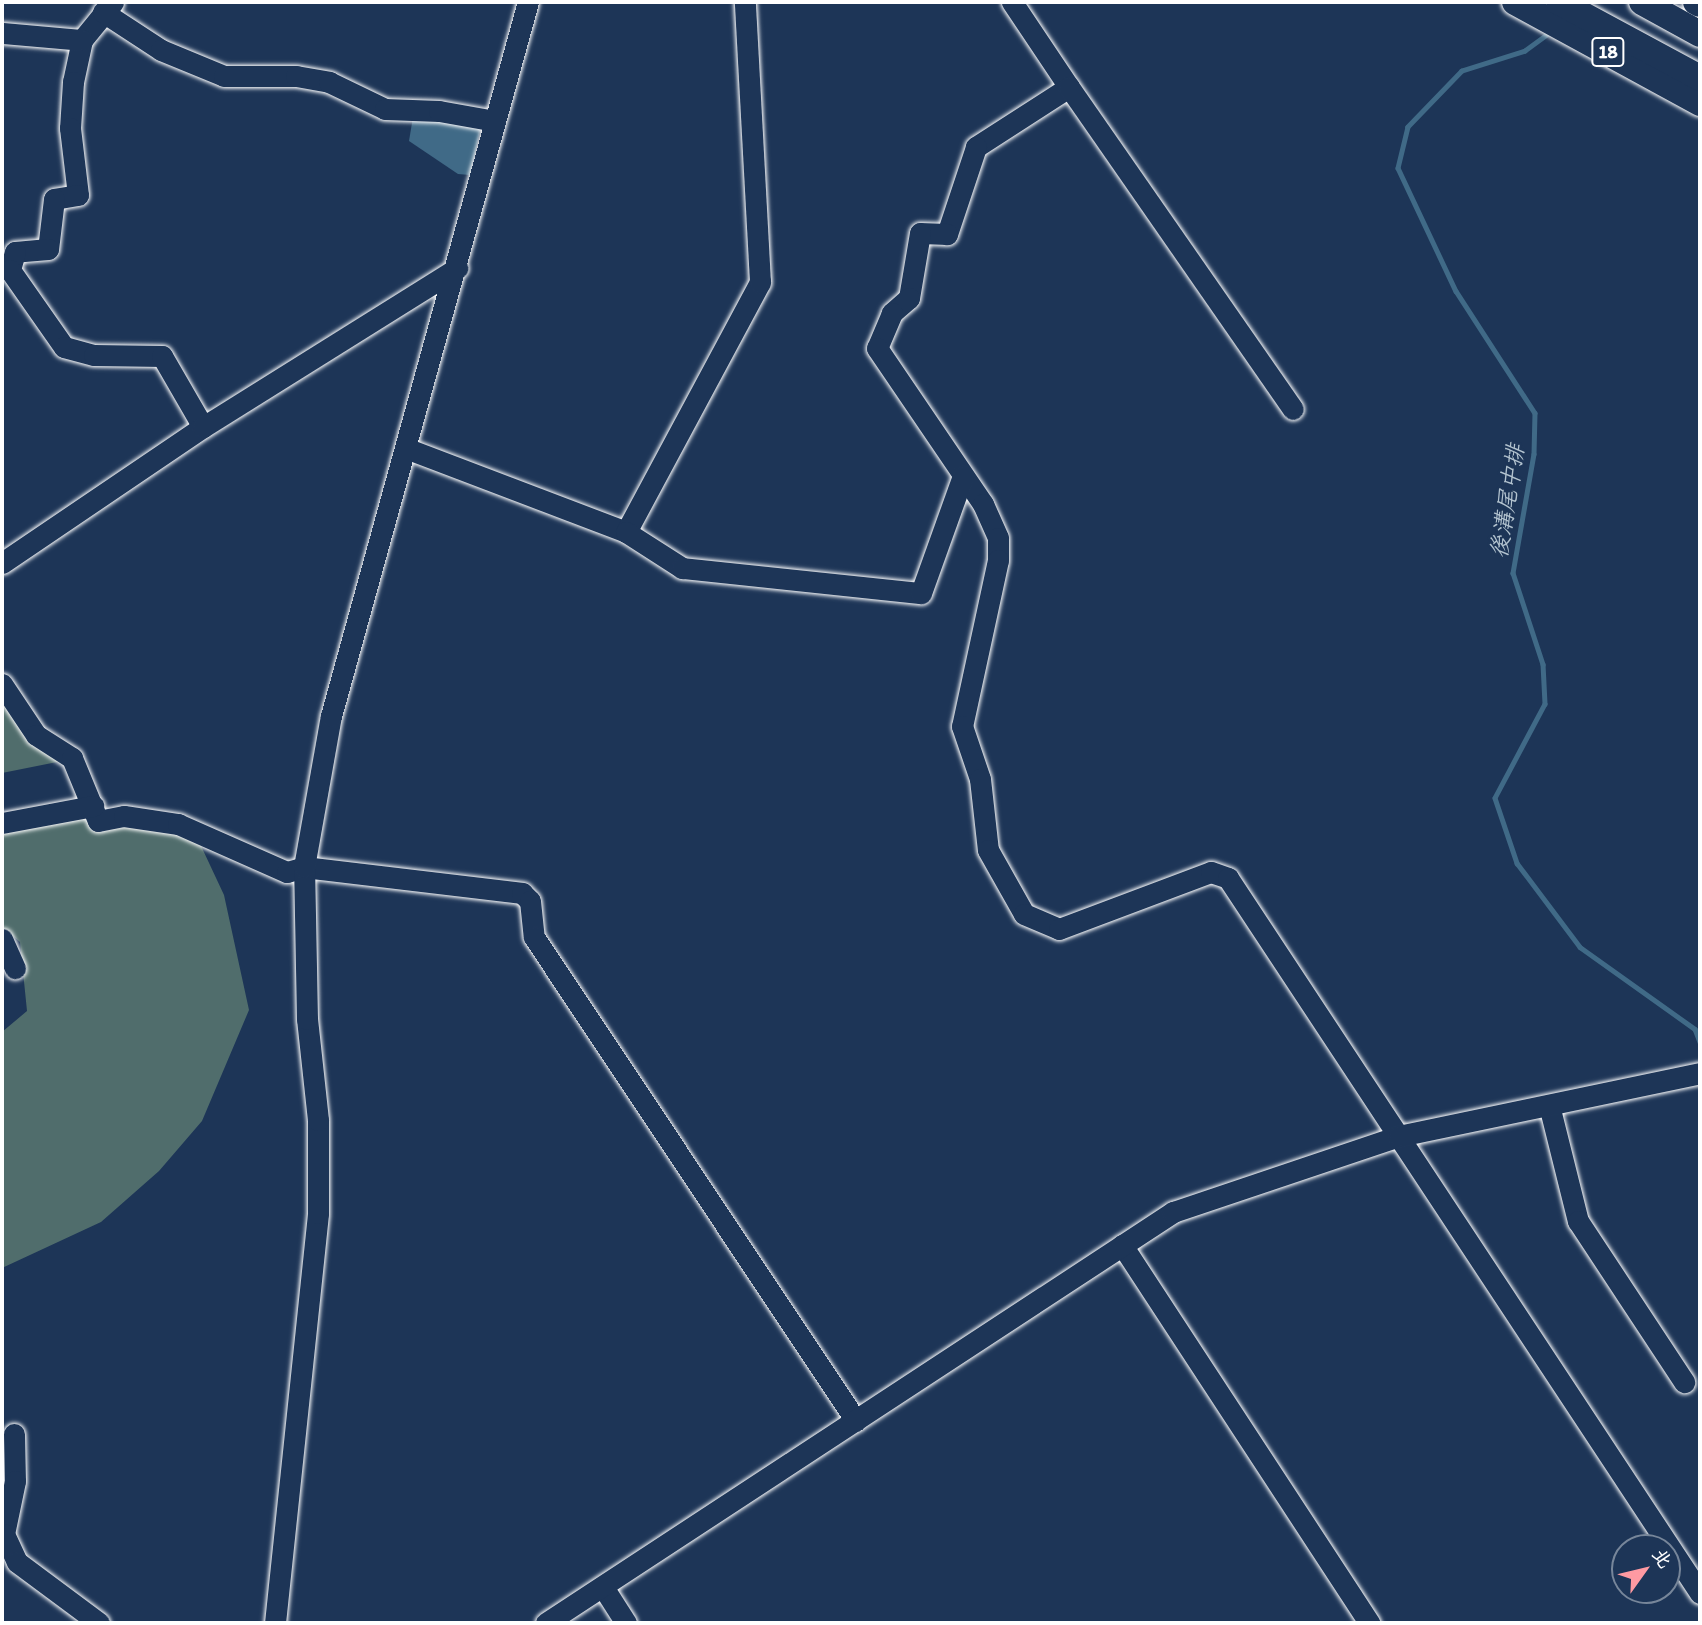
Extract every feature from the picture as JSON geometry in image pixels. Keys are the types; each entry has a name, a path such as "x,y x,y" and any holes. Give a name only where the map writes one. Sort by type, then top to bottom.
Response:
{"main road":[{"name":"18","path":"1515,2 1700,103"},
{"name":"18","path":"1559,2 1700,78"},
{"path":"1642,2 1700,34"}],"street":[{"path":"275,1623 318,1213 318,1120 307,1019 304,867 331,716 408,449 528,2"},
{"path":"626,532 760,282 746,2"},
{"path":"1012,2 1293,409"},
{"path":"203,427 162,356 94,355 64,347 10,270 15,252 48,249 54,199 78,195 70,128 82,40 108,7 161,50 223,76 296,76 338,85 385,109 439,111 495,121"},
{"path":"2,33 82,40"},
{"path":"1069,87 976,147 947,234 920,233 909,298 892,313 877,348 963,475 998,538 998,560 962,726 980,779 988,849 1024,914 1059,929 1211,872 1228,878 1700,1593"},
{"path":"2,563 203,427 457,268"},
{"path":"408,449 626,532 682,568 921,593 963,475"},
{"path":"2,684 36,735 72,758 98,821 124,816 178,824 287,872 304,867 517,891 530,901 534,937 856,1421"},
{"path":"2,823 93,806"},
{"path":"2,939 15,968"},
{"path":"547,1623 1172,1212 1399,1136 1700,1073"},
{"path":"1549,1105 1578,1221 1684,1382"},
{"path":"1122,1245 1369,1623"},
{"path":"14,1434 16,1470 3,1534 17,1562 99,1623"},
{"path":"603,1587 626,1623"}],"green space":[{"path":"2,692 67,760 2,773"},
{"path":"82,809 188,818 224,895 249,1010 202,1121 159,1171 101,1222 2,1268 2,1032 27,1011 20,942 2,927 2,825"}],"water":[{"path":"413,117 481,126 470,175 458,174 409,141"}],"waterway":[{"name":"後溝尾中排","path":"1551,32 1525,51 1462,71 1408,127 1398,168 1456,291 1535,413 1534,454 1513,573 1543,664 1545,704 1495,798 1517,863 1580,947 1695,1029 1700,1042"}]}
